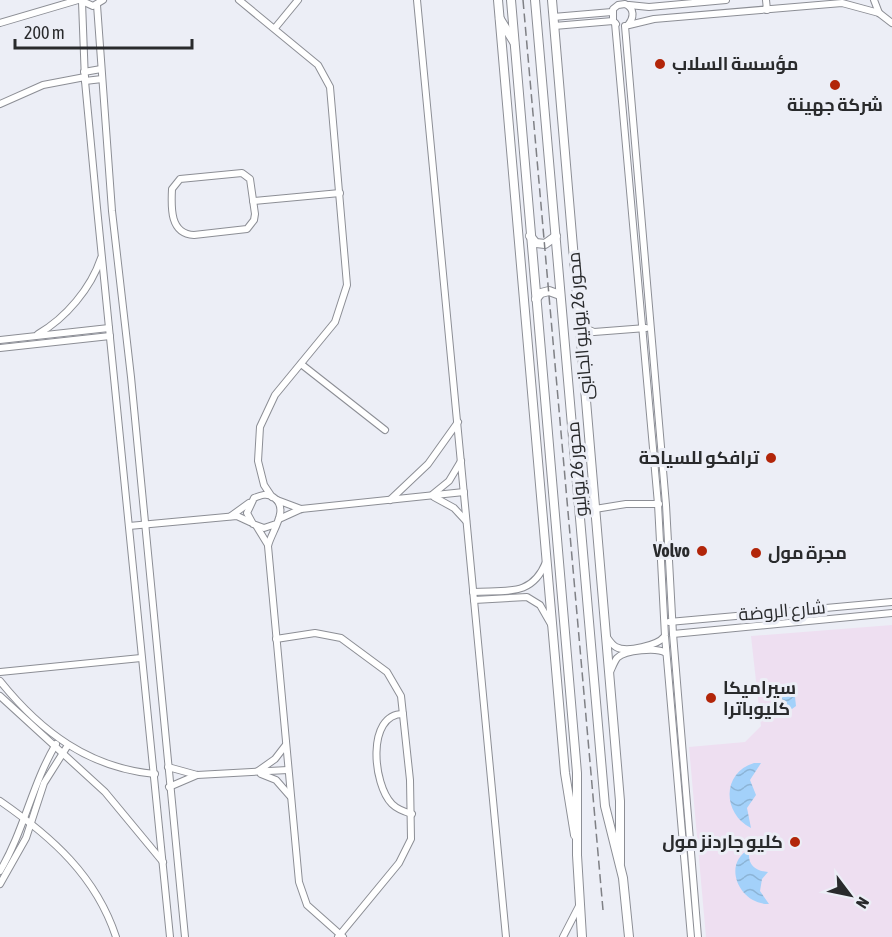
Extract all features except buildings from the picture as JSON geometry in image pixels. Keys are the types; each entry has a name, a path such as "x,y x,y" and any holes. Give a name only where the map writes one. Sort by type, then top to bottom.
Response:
{"highway":[{"name":"محور 26 يوليو","path":"511,0 577,773 576,838 582,937"},
{"name":"محور 26 يوليو","path":"535,0 605,806 620,868 629,937"},
{"path":"537,19 542,0"},
{"path":"500,19 514,43"},
{"path":"530,236 541,244 550,243 556,236"},
{"path":"536,299 542,293 549,291 560,295"}],"main road":[{"path":"498,0 566,789 576,838"},
{"name":"محور 26 يوليو الجانبى","path":"552,0 621,808 620,868"}],"street":[{"path":"239,0 318,65 330,87 347,285 345,298 335,322 275,395 260,427 258,461 262,478 280,506 268,546 285,746 301,892 312,912 340,936 404,855 413,830 401,696 393,679 355,646 326,633 276,639"},
{"path":"275,28 297,0"},
{"path":"417,0 506,937"},
{"path":"554,17 626,3 648,7 726,0"},
{"path":"766,0 766,10"},
{"path":"874,0 879,13"},
{"path":"80,1 96,195 170,937"},
{"path":"0,23 80,1 89,6 102,2 101,69 111,194 184,937"},
{"path":"719,1 720,14"},
{"path":"626,3 633,15 627,26 633,130 676,620 681,634"},
{"path":"554,26 614,22 627,26 650,20 842,3 879,13 892,23"},
{"path":"613,6 651,430 675,752 694,929 698,937"},
{"path":"648,7 650,20"},
{"path":"0,104 43,86 85,77 101,69"},
{"path":"85,77 102,79"},
{"path":"623,131 633,130"},
{"path":"242,173 250,179 254,201 254,220 247,229 187,235 173,220 172,189 175,183 187,177 242,173"},
{"path":"254,201 340,193"},
{"path":"96,195 111,194"},
{"path":"633,221 641,220"},
{"path":"634,233 642,233"},
{"path":"35,336 56,322 75,301 92,279 102,254"},
{"path":"641,315 650,315"},
{"path":"579,326 594,332 651,328"},
{"path":"0,340 109,328"},
{"path":"0,348 110,336"},
{"path":"301,364 385,430"},
{"path":"649,410 658,410"},
{"path":"390,500 428,464 458,422"},
{"path":"651,430 659,429"},
{"path":"120,432 135,431"},
{"path":"431,496 449,481 461,461"},
{"path":"262,478 247,513 268,546"},
{"path":"129,526 228,519 237,516 255,525 270,527 301,509 464,492"},
{"path":"228,519 253,499 266,495 301,509"},
{"path":"431,496 454,508 467,522"},
{"path":"595,509 624,504 666,505"},
{"path":"474,600 487,595 526,588 537,581 546,561"},
{"path":"526,588 529,592 527,597"},
{"path":"473,592 527,597 540,605 552,626"},
{"name":"شارع الروضة","path":"676,620 892,602"},
{"name":"شارع الروضة","path":"673,634 892,613"},
{"path":"664,625 676,620"},
{"path":"676,620 673,634 694,929 691,937"},
{"path":"606,636 615,646 622,649 657,643 665,636"},
{"path":"609,673 616,659 622,655 657,650 666,653"},
{"path":"0,672 141,658"},
{"path":"0,681 68,745 106,766 155,774"},
{"path":"0,696 114,801 163,862"},
{"path":"403,714 389,718 383,725 378,741 378,764 386,796 397,808 412,814"},
{"path":"0,884 20,852 27,819 54,747 60,739"},
{"path":"0,871 44,783 68,745"},
{"path":"255,772 269,764 285,746"},
{"path":"675,752 683,751"},
{"path":"168,767 197,775 288,770"},
{"path":"255,772 276,780 291,797"},
{"path":"169,787 197,775"},
{"path":"0,801 51,838 81,871 105,910 116,937"},
{"path":"562,937 579,906"},
{"path":"167,908 182,907"}],"shaded area":[{"name":"كليو جاردنز مول","path":"892,625 892,937 706,937 689,747 745,742 761,726 751,636"}],"water":[{"path":"791,686 794,688 796,706 783,711 777,703 778,697 783,690"},
{"path":"754,763 761,763 750,780 756,795 747,808 751,828 735,813 730,794 731,784 736,775 743,768"},
{"path":"750,849 749,858 752,865 768,872 762,879 760,891 769,904 749,898 737,882 735,873 737,864 741,855"}],"railway":[{"path":"523,0 603,910"}],"place":[{"name":"مؤسسة السلاب","path":"660,64"},
{"name":"شركة جهينة","path":"835,85"},
{"name":"ترافكو للسياحة","path":"771,458"},
{"name":"Volvo","path":"702,551"},
{"name":"مجرة مول","path":"756,553"},
{"name":"سيراميكا كليوباترا","path":"711,698"},
{"name":"كليو جاردنز مول","path":"795,842"}]}
